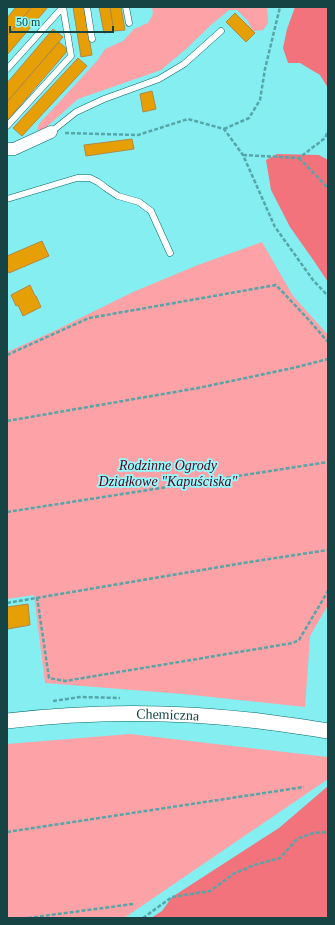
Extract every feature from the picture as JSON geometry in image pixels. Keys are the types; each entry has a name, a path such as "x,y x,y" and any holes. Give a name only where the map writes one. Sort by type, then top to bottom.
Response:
{"street":[{"path":"7,149 14,149 51,132"},
{"name":"Chemiczna","path":"7,721 100,713 169,714 236,719 328,731"}],"lane":[{"path":"7,69 63,7"},
{"path":"7,126 71,56 63,7"},
{"path":"87,7 92,39"},
{"path":"126,7 129,23"},
{"path":"51,132 76,112 104,99 159,79 184,64 221,31"},
{"path":"7,199 77,178 90,178 118,196 139,202 151,212 170,253"}],"path":[{"path":"224,129 249,118 260,100 265,69 280,7"},
{"path":"51,132 138,136 188,119 224,129 244,155 275,227 313,280 328,296"},
{"path":"244,155 299,158 325,138 328,132"},
{"path":"299,158 328,188"},
{"path":"7,355 89,318 276,286 328,342"},
{"path":"7,421 198,388 287,369 328,358"},
{"path":"7,512 328,462"},
{"path":"7,602 328,550"},
{"path":"37,597 49,678 65,681 293,644 300,640 328,591"},
{"path":"7,832 304,787"},
{"path":"143,918 172,897 210,891 235,873 254,865 280,858 297,839 314,833 328,832"},
{"path":"28,918 133,904"}],"green space":[{"path":"152,7 267,7 268,23 263,30 253,31 247,20 237,10 229,10 161,70 78,99 43,130 37,130 39,124 97,61 105,49 123,41 134,29 148,23 153,14"},
{"name":"Rodzinne Ogrody Działkowe \"Kapuściska\"","path":"262,242 293,296 328,335 328,605 310,636 305,707 183,694 45,683 34,595 7,599 7,352 52,332 133,292 198,265"},
{"path":"130,734 328,757 328,779 124,918 7,918 7,744"}],"shaded area":[{"path":"295,7 328,7 328,88 320,75 300,63 288,63 283,48 287,29"},
{"path":"277,154 319,155 328,160 328,282 290,227 271,190 266,160"},
{"path":"328,786 328,918 151,918 162,911 172,897 279,828"}],"building":[{"path":"16,7 32,7 7,36 7,18"},
{"path":"32,7 48,7 7,55 7,36"},
{"path":"73,7 84,7 92,55 81,57"},
{"path":"99,7 110,7 114,31 104,33"},
{"path":"110,7 121,7 125,30 114,31"},
{"path":"235,13 255,33 246,42 226,22"},
{"path":"53,29 63,37 7,102 7,83"},
{"path":"59,42 68,50 7,121 7,102"},
{"path":"78,58 87,66 22,136 13,128"},
{"path":"152,91 156,109 143,112 140,94"},
{"path":"132,139 134,149 86,156 84,145"},
{"path":"42,241 49,256 9,273 7,270 7,256"},
{"path":"30,285 41,307 23,316 11,295"},
{"path":"28,604 30,625 8,629 7,607"}]}
